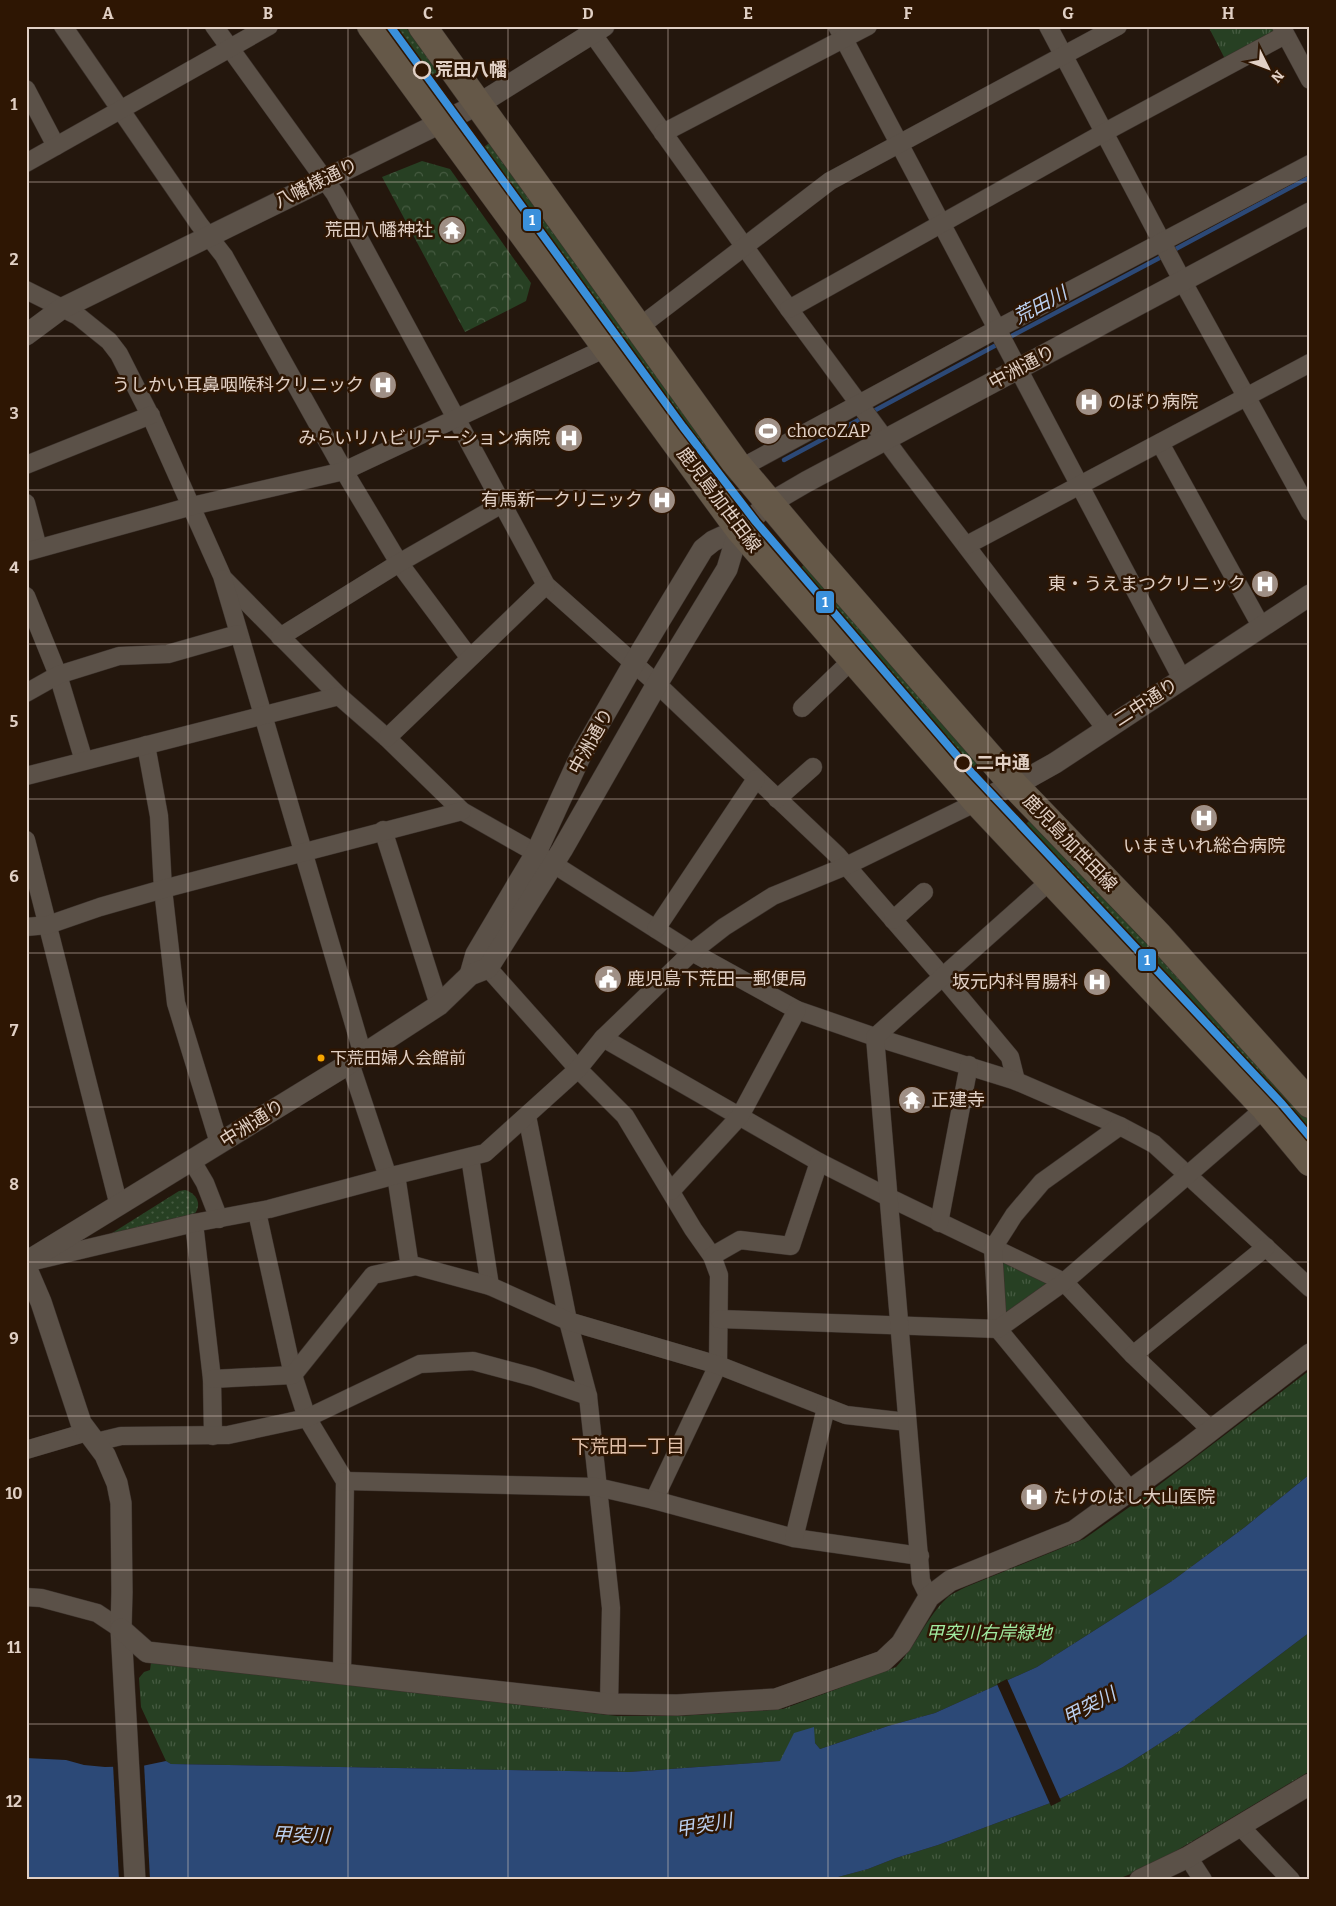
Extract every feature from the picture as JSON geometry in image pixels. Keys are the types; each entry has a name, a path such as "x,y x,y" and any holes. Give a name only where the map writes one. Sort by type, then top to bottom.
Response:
{"main road":[{"name":"鹿児島加世田線","path":"371,26 739,530 978,802 1265,1108 1310,1162"},
{"name":"鹿児島加世田線","path":"422,26 480,104 638,328 741,468 809,550 1014,785 1159,936 1310,1104"}],"street":[{"path":"63,26 208,236 224,256 344,472 399,563 470,657"},
{"path":"214,26 335,194 546,585 657,684 837,855 943,976 1010,1057 1016,1081"},
{"path":"26,163 269,26"},
{"path":"663,133 841,33 868,26"},
{"path":"1048,26 1184,282 1310,512"},
{"path":"638,328 830,181 1118,26"},
{"path":"594,29 663,133 789,309 1106,729"},
{"name":"八幡様通り","path":"26,335 61,309 480,104 594,29"},
{"path":"789,309 1283,30 1310,80"},
{"path":"841,33 1182,679"},
{"path":"26,89 56,146"},
{"path":"741,468 1001,337 1163,242 1310,164"},
{"name":"中洲通り","path":"544,858 580,758 634,663 703,549 713,541 739,530 770,503 880,431 1018,370 1310,213"},
{"path":"26,290 78,316 109,341 119,354 151,415 223,578 302,852 320,906 357,1059 392,1176 410,1267"},
{"path":"26,503 32,550 192,506 344,472 606,348"},
{"path":"967,545 1310,363"},
{"path":"26,465 151,415"},
{"path":"1160,443 1262,626"},
{"path":"280,637 399,563 502,504"},
{"name":"中洲通り","path":"26,1262 357,1059 439,1005 479,971 476,954 606,772 728,568 739,530"},
{"path":"223,578 339,696 462,810 544,858 692,952 797,1010 875,1037 1016,1081 1120,1126 1154,1144 1310,1288"},
{"path":"386,738 546,585"},
{"name":"二中通り","path":"978,802 1055,763 1310,595"},
{"path":"26,596 58,675 84,761"},
{"path":"26,693 58,675 119,656 168,654 238,634"},
{"path":"802,708 853,659"},
{"path":"26,776 339,696"},
{"path":"146,745 159,816 163,889 176,1003 219,1143"},
{"path":"580,758 606,772"},
{"path":"776,799 813,767"},
{"path":"656,929 756,779"},
{"path":"26,1262 194,1223 257,1212 485,1153 578,1069 603,1038 692,952 724,927 773,896 846,866 978,802"},
{"path":"26,927 48,925 100,907 163,889 462,810"},
{"path":"383,830 439,1005"},
{"path":"26,840 119,1206"},
{"path":"875,1037 1051,880"},
{"path":"893,920 924,892"},
{"path":"479,971 625,1116 693,1229 712,1256 719,1275 718,1366 654,1500"},
{"path":"671,1191 740,1116 797,1010"},
{"path":"875,1037 921,1581 929,1596"},
{"path":"603,1038 819,1162 939,1223 1064,1282 1133,1355 1212,1430"},
{"path":"939,1223 969,1065"},
{"path":"719,1319 998,1329 1064,1282 1265,1108"},
{"path":"527,1116 568,1320 588,1396 612,1608 609,1704"},
{"path":"1120,1126 1042,1182 1014,1215 993,1248 998,1329 1131,1491"},
{"path":"470,1157 490,1286"},
{"path":"192,1161 205,1183 219,1219"},
{"path":"712,1256 740,1240 791,1246 819,1162"},
{"path":"257,1212 293,1375 306,1418 345,1481 342,1673"},
{"path":"194,1223 212,1379 213,1436"},
{"path":"1133,1355 1266,1248"},
{"path":"212,1379 293,1375 373,1275 416,1266 490,1286 568,1320 718,1366 846,1415 907,1422"},
{"path":"26,1267 40,1302 81,1424 105,1455 117,1483 121,1503 121,1629 127,1708 135,1880"},
{"path":"26,1597 41,1598 97,1613 121,1629 147,1652 609,1704 677,1705 776,1699 883,1661 900,1644 929,1596 950,1581 1074,1532 1212,1430 1310,1354"},
{"path":"26,1450 91,1437 228,1435 306,1418 420,1364 473,1361 534,1377 588,1396"},
{"path":"794,1538 826,1408"},
{"path":"345,1481 597,1487 654,1500 794,1538 920,1556"},
{"path":"1140,1880 1188,1857 1310,1784"},
{"path":"1240,1826 1291,1880"},
{"path":"1188,1857 1203,1880"}],"green space":[{"path":"385,26 405,26 439,73 426,82"},
{"path":"1208,26 1273,26 1276,32 1225,59"},
{"path":"491,142 735,478 723,487 478,151"},
{"name":"荒田八幡神社","path":"422,161 450,169 531,283 526,301 465,332 382,177"},
{"path":"806,563 978,763 966,774 794,574"},
{"path":"1029,821 1231,1032 1310,1121 1310,1146 1018,832"},
{"path":"185,1190 194,1195 198,1202 197,1210 191,1217 109,1235 179,1191"},
{"path":"1003,1260 1048,1279 1049,1285 1007,1315 1000,1311 998,1264"},
{"name":"甲突川右岸緑地","path":"1310,1370 1310,1474 1245,1527 1172,1581 1037,1667 935,1713 888,1726 820,1749 815,1743 780,1761 629,1772 171,1764 166,1761 141,1707 139,1678 144,1672 150,1670 151,1662 617,1716 679,1716 783,1709 896,1667 910,1650 934,1613 950,1596 966,1587 1084,1539 1138,1501"},
{"path":"1310,1632 1310,1771 1149,1867 1115,1880 827,1880 868,1869 938,1845 1053,1802 1123,1767 1179,1731"}],"water":[{"name":"甲突川","path":"1310,1474 1310,1632 1179,1731 1123,1767 1053,1802 868,1869 827,1880 26,1880 26,1758 66,1760 84,1765 105,1767 142,1766 166,1761 171,1764 629,1772 780,1761 794,1733 814,1727 815,1743 820,1749 888,1726 935,1713 1037,1667 1172,1581 1245,1527"}],"pier":[{"path":"1007,1679 1061,1801 1051,1806 997,1684"},
{"path":"144,1763 150,1880 119,1880 113,1764"}],"waterway":[{"name":"荒田川","path":"1172,251 1310,177"},
{"name":"荒田川","path":"1006,339 1165,255"},
{"name":"荒田川","path":"870,413 1000,343"},
{"name":"荒田川","path":"784,460 864,417"}],"transit line":[{"name":"1","path":"390,26 683,427 756,522 970,771 1282,1104 1310,1137"}],"place":[{"name":"荒田八幡","path":"422,70"},
{"name":"荒田八幡神社","path":"452,230"},
{"name":"うしかい耳鼻咽喉科クリニック","path":"383,385"},
{"name":"のぼり病院","path":"1089,402"},
{"name":"chocoZAP","path":"768,431"},
{"name":"みらいリハビリテーション病院","path":"569,438"},
{"name":"有馬新一クリニック","path":"662,500"},
{"name":"東・うえまつクリニック","path":"1265,584"},
{"name":"二中通","path":"963,763"},
{"name":"いまきいれ総合病院","path":"1204,818"},
{"name":"鹿児島下荒田一郵便局","path":"608,979"},
{"name":"坂元内科胃腸科","path":"1097,982"},
{"name":"下荒田婦人会館前","path":"321,1058"},
{"name":"正建寺","path":"912,1100"},
{"name":"たけのはし大山医院","path":"1034,1497"}],"district":[{"name":"下荒田一丁目","path":"628,1446"}]}
